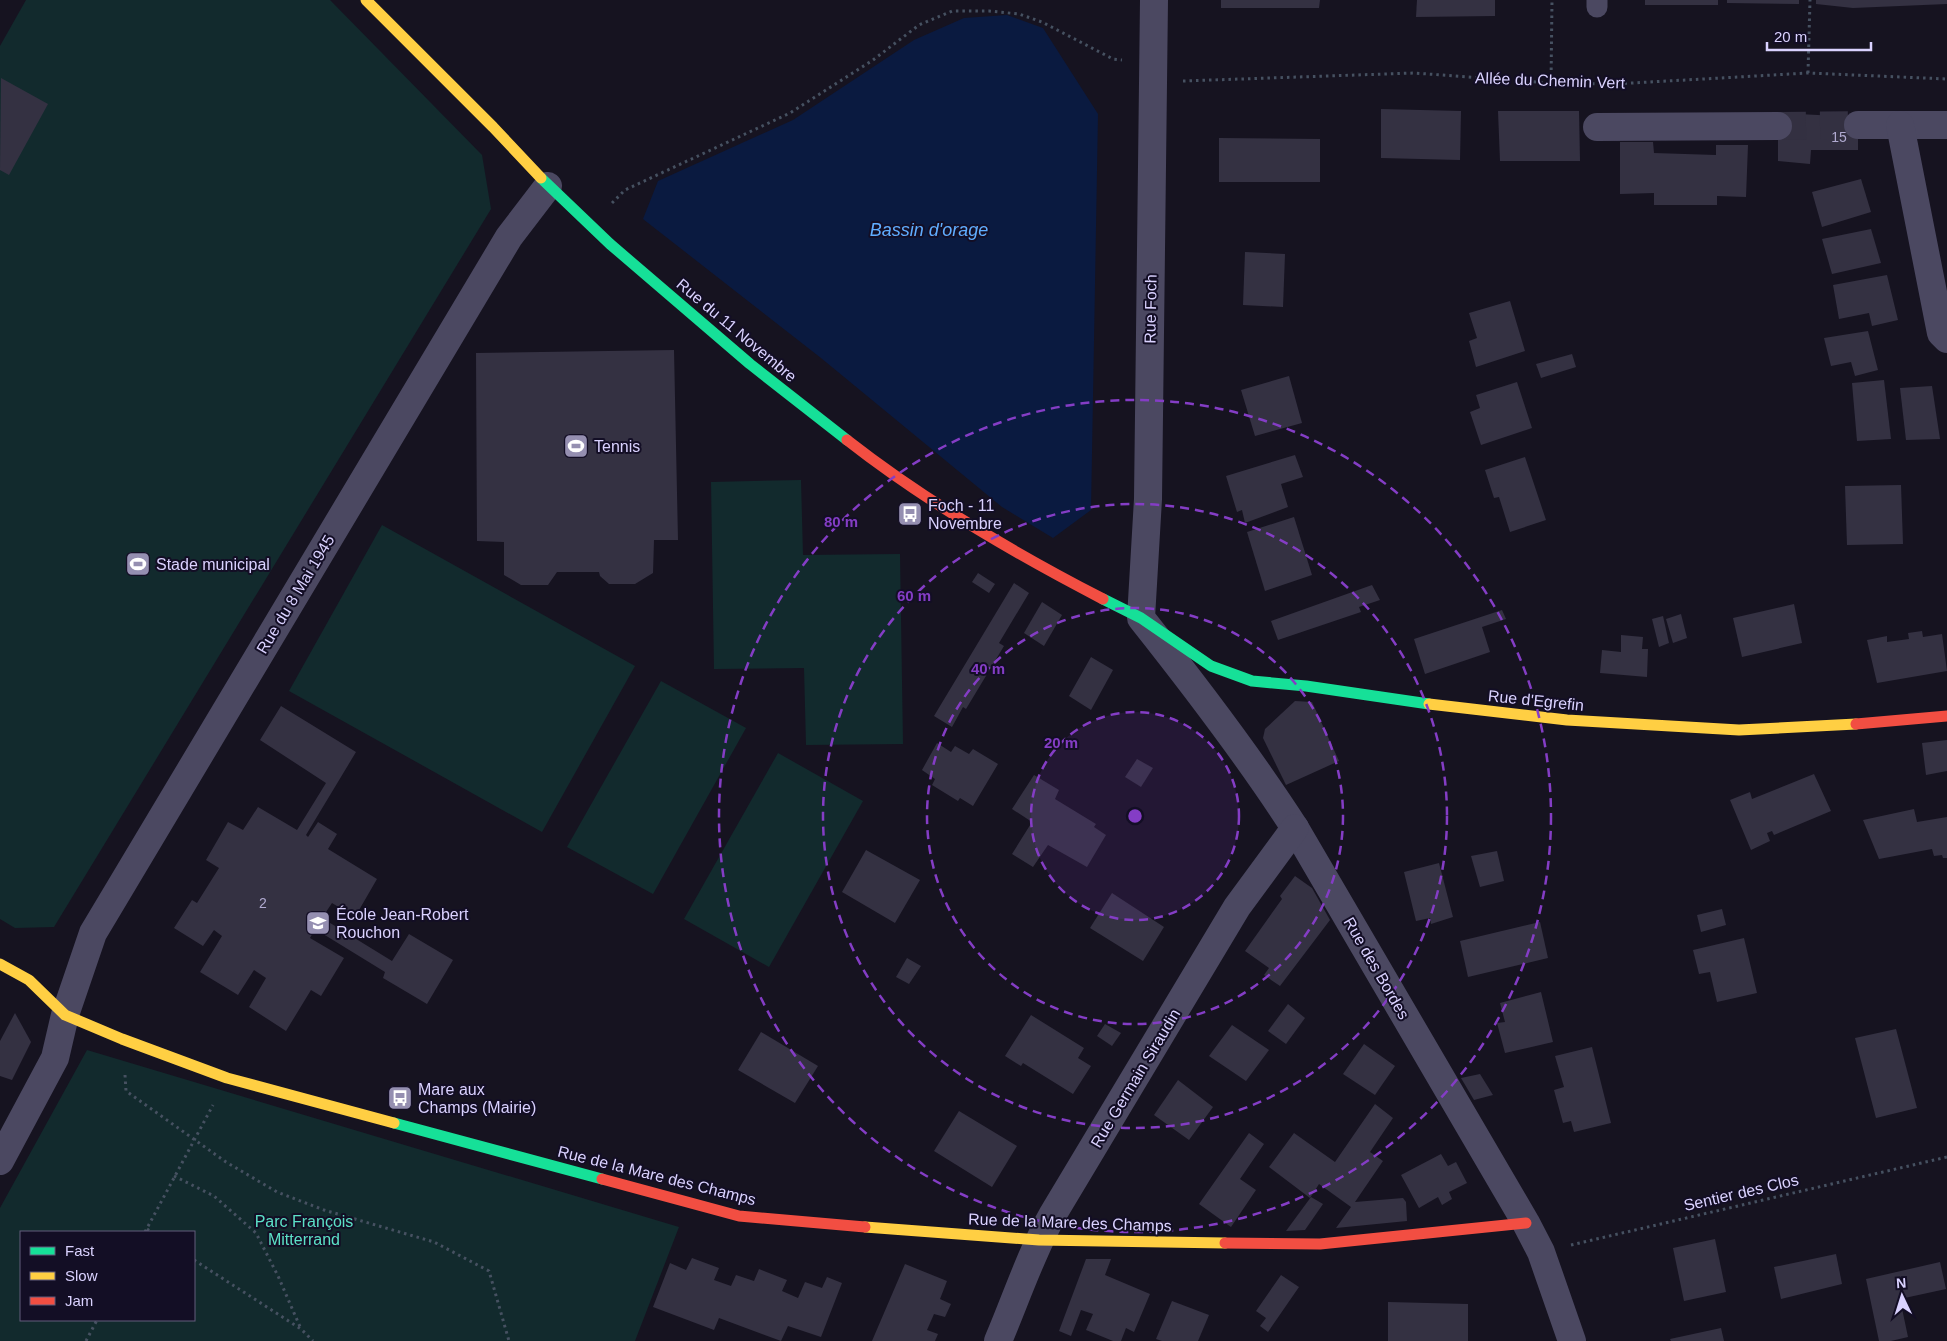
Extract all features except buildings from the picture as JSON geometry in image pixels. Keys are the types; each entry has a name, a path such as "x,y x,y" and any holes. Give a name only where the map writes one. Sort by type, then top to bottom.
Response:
{"street":[{"name":"Rue du 11 Novembre","path":"366,0 494,127 548,186 610,244 750,364 888,472 1035,564 1141,618"},
{"name":"Rue Foch","path":"1141,618 1148,499 1154,0"},
{"path":"1900,125 1941,333 1947,339"},
{"path":"1858,126 1947,125"},
{"path":"1597,128 1778,126"},
{"name":"Rue du 8 Mai 1945","path":"0,1161 55,1058 65,1014 94,933 108,908 509,237 548,186"},
{"name":"Rue d'Egrefin","path":"1141,618 1210,666 1252,681 1306,686 1433,706 1567,720 1739,730 1817,727 1947,716"},
{"name":"Rue des Bordes","path":"1141,618 1195,686 1264,780 1295,828 1526,1223 1541,1252 1572,1341"},
{"name":"Rue Germain Siraudin","path":"998,1341 1032,1262 1038,1240 1237,907 1295,828"},
{"name":"Rue de la Mare des Champs","path":"0,964 29,980 65,1014 122,1040 227,1078 739,1216 806,1223 1038,1240 1320,1244 1526,1223"}],"path":[{"path":"1551,83 1552,0"},
{"path":"1808,73 1810,0"},
{"name":"Allée du Chemin Vert","path":"590,225 625,190 790,113 873,60 919,25 952,11 989,11 1019,14 1042,22 1113,59 1153,72 1414,73 1551,83 1615,84 1808,73 1947,80"},
{"path":"122,1040 126,1091 195,1140 277,1192 324,1210 434,1242 489,1271 509,1341"},
{"path":"146,1231 227,1078"},
{"name":"Sentier des Clos","path":"1541,1252 1947,1157"},
{"path":"174,1176 214,1196 256,1233 301,1328"},
{"path":"195,1261 301,1328 313,1341"},
{"path":"86,1341 96,1321"}],"green space":[{"name":"Stade municipal","path":"26,0 330,0 482,155 491,209 54,927 15,928 0,919 0,46"},
{"path":"801,480 803,555 900,554 903,744 806,745 804,668 714,669 711,482"},
{"path":"382,525 635,666 542,832 289,691"},
{"path":"661,681 746,728 653,894 567,847"},
{"path":"778,753 863,801 769,967 684,919"},
{"name":"Parc François Mitterrand","path":"87,1050 679,1227 635,1341 0,1341 0,1208"}],"water":[{"name":"Bassin d'orage","path":"1007,15 1043,28 1098,114 1091,510 1053,538 1002,507 821,358 643,219 658,181 793,120 914,40 964,18"}],"tunnel":[{"path":"1778,126 1858,125"}],"traffic: fast":[{"path":"541,178 610,244 750,364 847,440"},
{"path":"1103,599 1141,618 1211,666 1252,681 1306,686 1429,704"},
{"path":"394,1123 602,1179"}],"traffic: slow":[{"path":"366,0 493,127 541,178"},
{"path":"1429,704 1567,720 1739,730 1856,724"},
{"path":"0,964 29,980 65,1015 122,1039 227,1078 394,1123"},
{"path":"865,1227 1039,1240 1225,1243"}],"traffic: jam":[{"path":"847,440 908,485 971,526 1103,599"},
{"path":"1856,724 1947,716"},
{"path":"602,1179 739,1216 865,1227"},
{"path":"1225,1243 1320,1244 1526,1223"}],"place":[{"name":"Tennis","path":"576,446"},
{"name":"Foch - 11 Novembre","path":"910,514"},
{"name":"Stade municipal","path":"138,564"},
{"name":"École Jean-Robert Rouchon","path":"318,923"},
{"name":"Mare aux Champs (Mairie)","path":"400,1098"}]}
